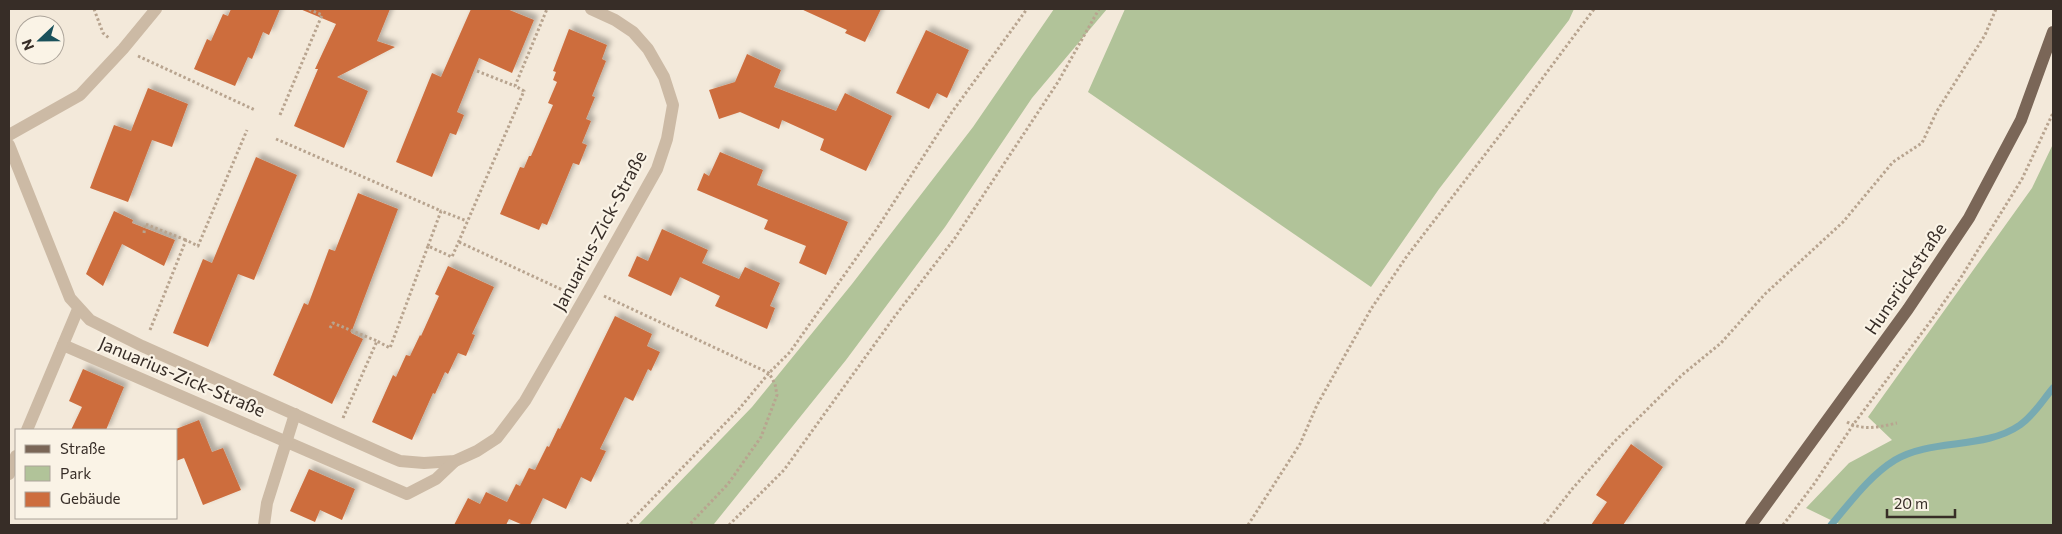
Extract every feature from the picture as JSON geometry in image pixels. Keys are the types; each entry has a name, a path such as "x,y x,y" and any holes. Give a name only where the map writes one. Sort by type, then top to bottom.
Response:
{"main road":[{"name":"Hunsrückstraße","path":"1751,525 1908,309 1969,218 2021,120 2053,32"}],"street":[{"path":"9,135 80,95 123,49 156,9"},
{"name":"Januarius-Zick-Straße","path":"9,144 70,298 90,320 142,346 400,461 424,463 454,461 477,451 497,438 511,421 586,295 657,168 667,139 673,105 664,77 648,49 633,32 614,20 590,9"},
{"path":"27,429 78,309"},
{"name":"Januarius-Zick-Straße","path":"63,345 407,494 436,479 454,461"},
{"path":"264,525 267,503 288,442 295,414"},
{"path":"9,474 15,459"}],"path":[{"path":"94,9 103,33 123,49 255,110"},
{"path":"280,115 322,15 315,10 308,9"},
{"path":"514,86 547,9"},
{"path":"627,525 733,416 769,373 790,352 876,230 952,112 1027,9"},
{"path":"729,525 784,470 895,316 955,238 1058,82 1098,9"},
{"path":"1248,525 1300,444 1317,405 1371,309 1407,256 1516,116 1594,9"},
{"path":"1544,525 1573,488 1614,442 1682,375 1721,343 1764,294 1843,222 1893,162 1922,143 1937,111 1985,36 1996,9"},
{"path":"428,246 452,256 524,90 477,71"},
{"path":"1783,525 1933,318 1987,237 2022,179 2053,113"},
{"path":"144,234 146,224 198,246 247,130"},
{"path":"276,139 467,221"},
{"path":"330,328 333,323 390,348 440,211"},
{"path":"142,346 150,332 186,240"},
{"path":"459,242 769,373 775,384 777,395 761,437 728,484 689,525"},
{"path":"336,433 377,341"},
{"path":"1832,413 1853,426 1872,428 1897,423"}],"green space":[{"path":"1054,9 1107,9 1032,98 945,227 846,360 714,524 638,525 752,407 852,284 973,127"},
{"path":"1125,9 1574,9 1569,20 1439,189 1371,287 1088,92"},
{"path":"2053,144 2053,525 1841,525 1806,508 1849,463 1892,440 1868,417 2032,188"}],"building":[{"path":"231,9 280,9 269,35 263,32 252,59 248,57 235,86 194,69 207,39 211,41 223,14 228,16"},
{"path":"300,9 390,9 377,41 395,47 337,77 368,91 344,148 294,126 318,69 315,69 336,24"},
{"path":"471,9 507,9 534,20 512,73 479,58 457,112 464,115 456,135 450,133 432,177 396,162 432,73 441,77"},
{"path":"801,9 881,9 865,42 845,33 847,30"},
{"path":"569,29 607,45 602,59 606,61 592,96 595,97 586,119 591,121 582,143 587,145 579,165 573,163 547,225 542,223 539,230 500,214 520,167 524,168 529,156 531,156 553,105 548,103 557,82 553,80 556,72 553,71"},
{"path":"926,30 969,50 947,98 937,93 929,109 896,93"},
{"path":"747,54 781,70 774,87 836,111 845,93 892,116 866,171 820,150 824,139 782,120 779,129 740,112 719,119 709,90 735,82"},
{"path":"148,88 188,104 172,147 152,140 128,202 90,188 114,125 131,131"},
{"path":"720,152 763,170 757,185 848,222 826,275 799,263 806,246 764,229 768,220 697,190 704,173 709,176"},
{"path":"256,157 297,175 254,280 238,274 208,347 173,333 203,259 212,263"},
{"path":"358,193 398,209 351,333 363,339 332,404 273,375 304,303 308,305 329,249 335,251"},
{"path":"114,211 133,220 132,223 175,240 164,266 122,244 103,286 86,274"},
{"path":"662,229 708,250 702,263 739,279 745,267 780,283 770,306 775,308 767,329 715,306 720,296 680,277 671,296 628,276 637,256 648,261"},
{"path":"448,266 494,287 472,334 475,335 466,356 458,353 448,374 445,372 435,394 433,393 412,440 372,422 393,375 396,377 406,355 410,356 421,336 439,296 435,294"},
{"path":"615,316 652,334 647,346 660,352 651,371 648,369 633,401 625,397 600,449 606,451 591,482 581,477 566,509 543,498 530,525 523,525 509,519 506,525 454,525 468,498 480,504 486,492 507,502 516,484 520,486 529,468 535,470 547,446 549,447 558,428 560,429"},
{"path":"83,369 124,387 106,429 71,429 82,407 69,401"},
{"path":"199,420 212,452 223,448 241,490 203,505 184,458 178,460 178,429 176,429"},
{"path":"1631,444 1663,467 1623,525 1591,525 1607,502 1596,495"},
{"path":"309,469 355,489 342,520 320,510 315,522 290,511"}],"waterway":[{"path":"1831,525 1868,482 1895,460 1925,449 1990,438 2006,433 2020,425 2030,416 2053,388"}]}
